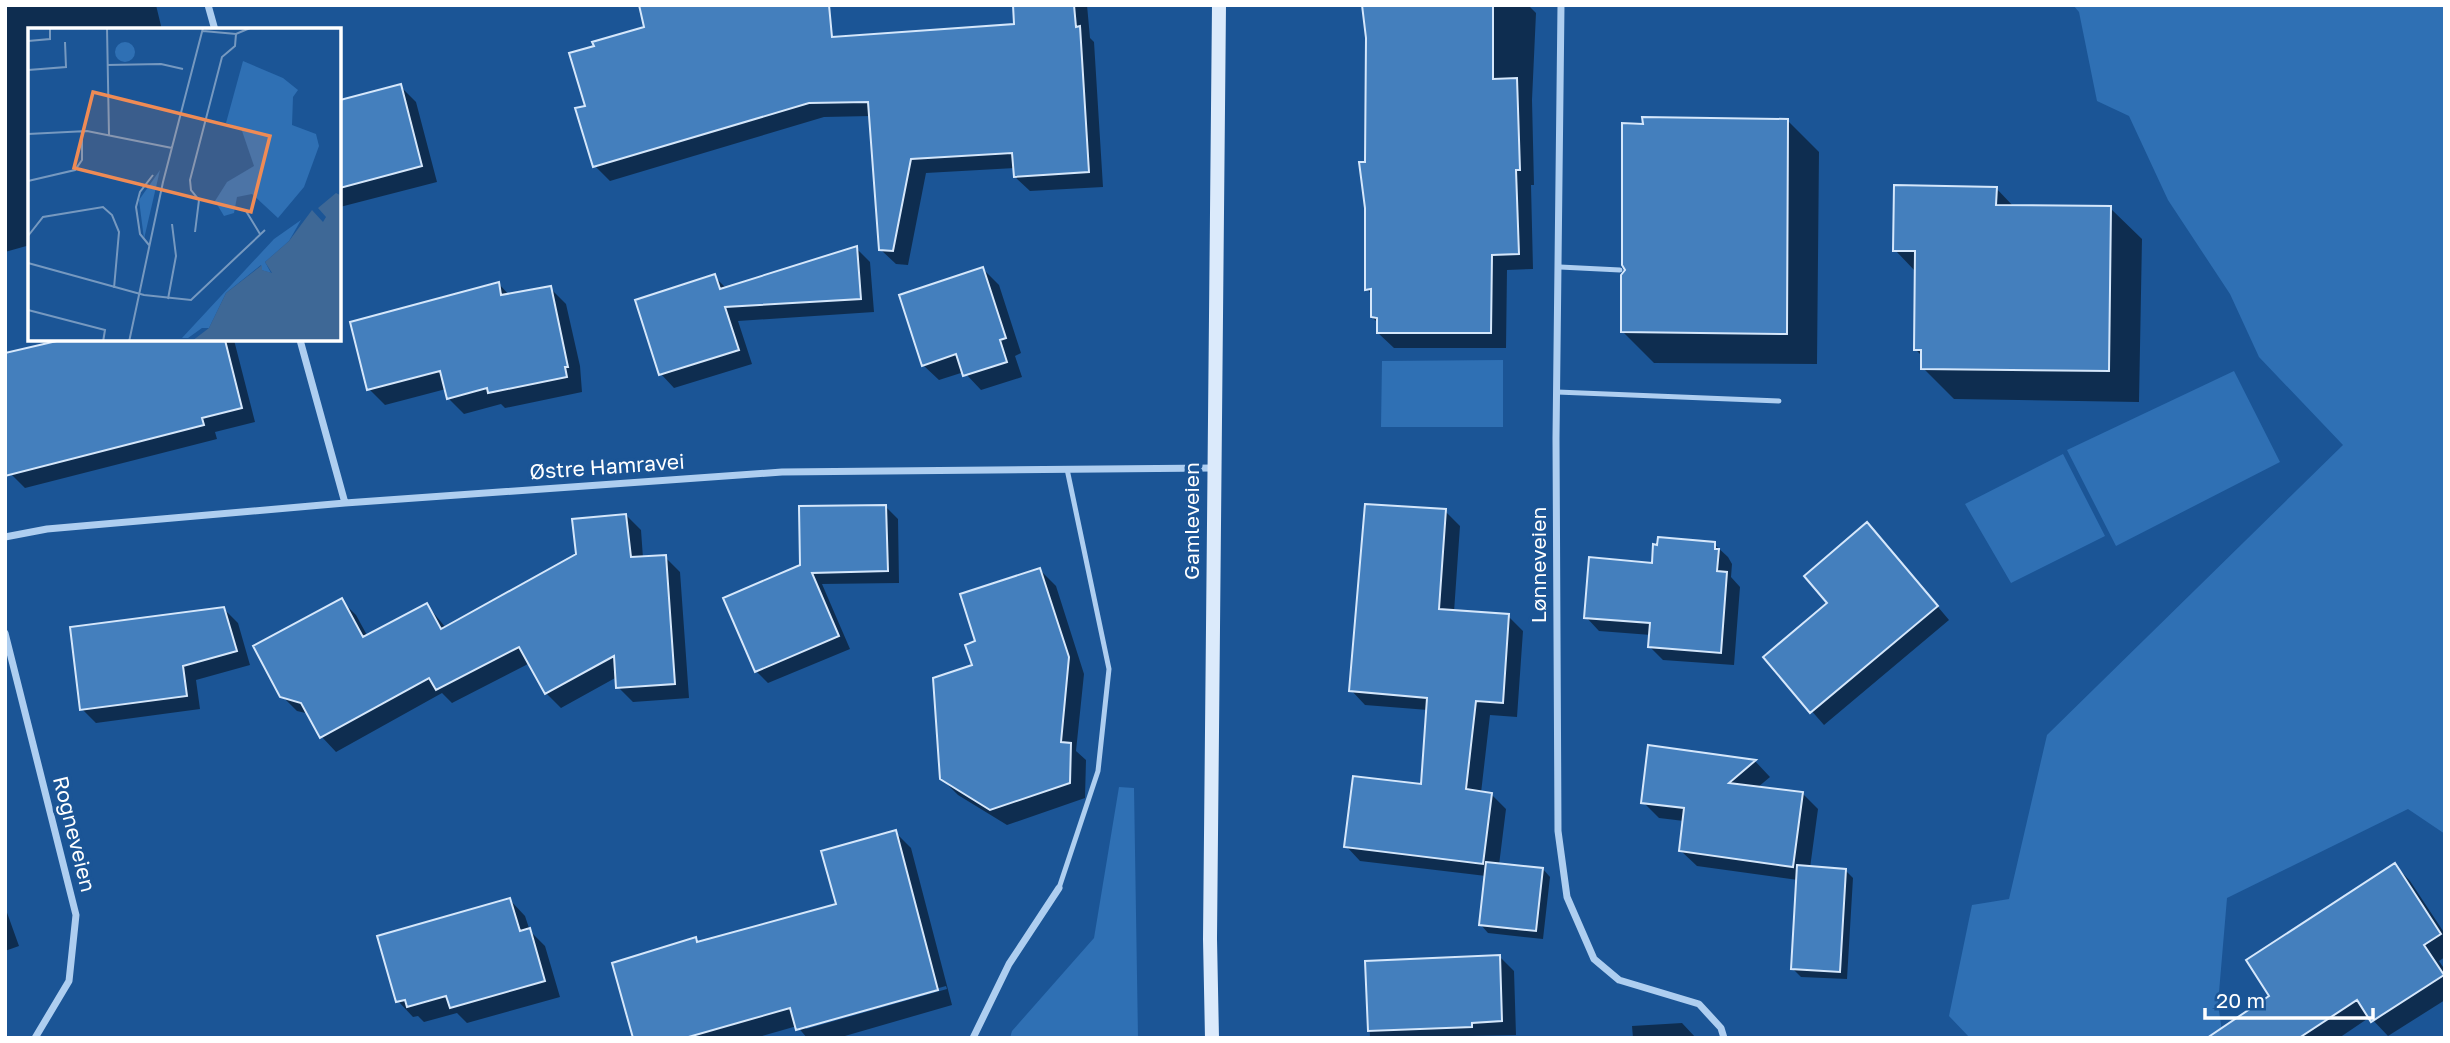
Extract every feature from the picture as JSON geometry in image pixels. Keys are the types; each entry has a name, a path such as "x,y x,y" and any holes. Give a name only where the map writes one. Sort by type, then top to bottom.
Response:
{"main road":[{"name":"Gamleveien","path":"1212,1038 1210,939 1213,468 1219,5"}],"street":[{"path":"208,5 214,28"},
{"name":"Lønneveien","path":"1561,5 1557,392 1558,831 1567,897 1594,958 1619,980 1699,1004 1721,1028 1724,1038"},
{"path":"300,341 345,503"},
{"name":"Østre Hamravei","path":"5,537 47,529 345,503 782,472 1213,468"},
{"name":"Rogneveien","path":"5,633 76,915 69,981 35,1038"},
{"path":"973,1038 1010,964 1059,888"}],"lane":[{"path":"1560,267 1619,270"},
{"path":"1557,392 1779,401"},
{"path":"1059,888 1098,771 1109,669 1067,469"}],"shaded area":[{"path":"2073,5 2445,5 2445,834 2408,809 2227,898 2218,1004 2223,1038 1970,1038 1949,1016 1972,905 2009,899 2047,735 2343,445 2259,357 2230,294 2168,200 2129,116 2097,101 2079,12"},
{"path":"1503,360 1503,427 1381,427 1382,361"},
{"path":"2234,371 2280,462 2116,546 2067,450"},
{"path":"2063,454 2105,536 2011,583 1965,504"},
{"path":"1119,787 1134,788 1138,1038 1010,1038 1012,1031 1094,938"}],"building":[{"path":"639,5 829,5 832,37 1014,24 1013,5 1074,5 1076,27 1080,26 1089,172 1014,177 1012,153 911,159 893,251 879,250 868,102 809,103 593,167 575,108 585,106 569,53 594,46 592,42 644,27"},
{"path":"1362,5 1493,5 1493,79 1517,78 1520,170 1516,170 1519,254 1492,255 1491,333 1377,333 1377,318 1371,317 1371,289 1365,290 1365,208 1359,162 1365,162 1366,38"},
{"path":"401,84 422,166 341,188 341,100"},
{"path":"1642,117 1788,119 1787,334 1621,332 1621,275 1625,270 1622,265 1622,123 1643,124"},
{"path":"1894,185 1997,187 1996,205 2111,206 2109,371 1921,369 1921,350 1914,350 1915,251 1893,251"},
{"path":"857,246 861,299 725,307 739,350 659,375 635,300 715,274 720,289"},
{"path":"983,267 1006,338 1000,340 1007,362 963,376 956,354 922,366 899,295"},
{"path":"499,282 501,295 551,286 568,367 565,367 567,377 488,393 487,388 447,399 440,371 367,390 350,322"},
{"path":"57,341 225,341 242,408 202,418 204,425 5,476 5,353"},
{"path":"1365,504 1446,509 1439,609 1509,614 1503,703 1476,701 1466,789 1492,793 1483,864 1344,847 1353,776 1421,784 1427,698 1349,691"},
{"path":"886,505 888,571 812,573 839,636 755,672 723,598 800,565 799,506"},
{"path":"626,514 631,557 666,555 675,684 616,688 614,656 545,694 519,647 436,690 429,678 320,738 301,703 280,697 253,646 342,598 363,637 427,603 441,629 576,554 572,519"},
{"path":"1867,522 1938,606 1810,713 1763,657 1827,603 1804,576"},
{"path":"1658,537 1715,542 1715,549 1719,549 1717,571 1727,572 1721,653 1648,647 1650,623 1584,618 1589,557 1652,563 1653,544 1657,545"},
{"path":"1040,568 1069,657 1061,742 1071,743 1070,783 990,810 940,779 933,678 972,665 965,645 975,641 960,594"},
{"path":"224,607 237,651 183,666 187,696 80,710 70,627"},
{"path":"1648,745 1756,760 1729,783 1803,792 1793,867 1679,851 1684,808 1641,803"},
{"path":"896,830 938,990 796,1030 790,1008 685,1038 633,1038 612,963 696,937 697,942 836,904 821,851"},
{"path":"1486,862 1543,868 1536,931 1479,925"},
{"path":"2395,863 2441,934 2424,945 2444,975 2371,1022 2357,1000 2299,1038 2207,1038 2269,996 2246,960"},
{"path":"1797,865 1846,869 1840,972 1791,969"},
{"path":"510,898 520,931 530,928 545,981 450,1008 446,996 407,1007 405,1000 396,1002 377,936"},
{"path":"1500,955 1502,1021 1472,1023 1472,1027 1368,1031 1365,961"}]}
